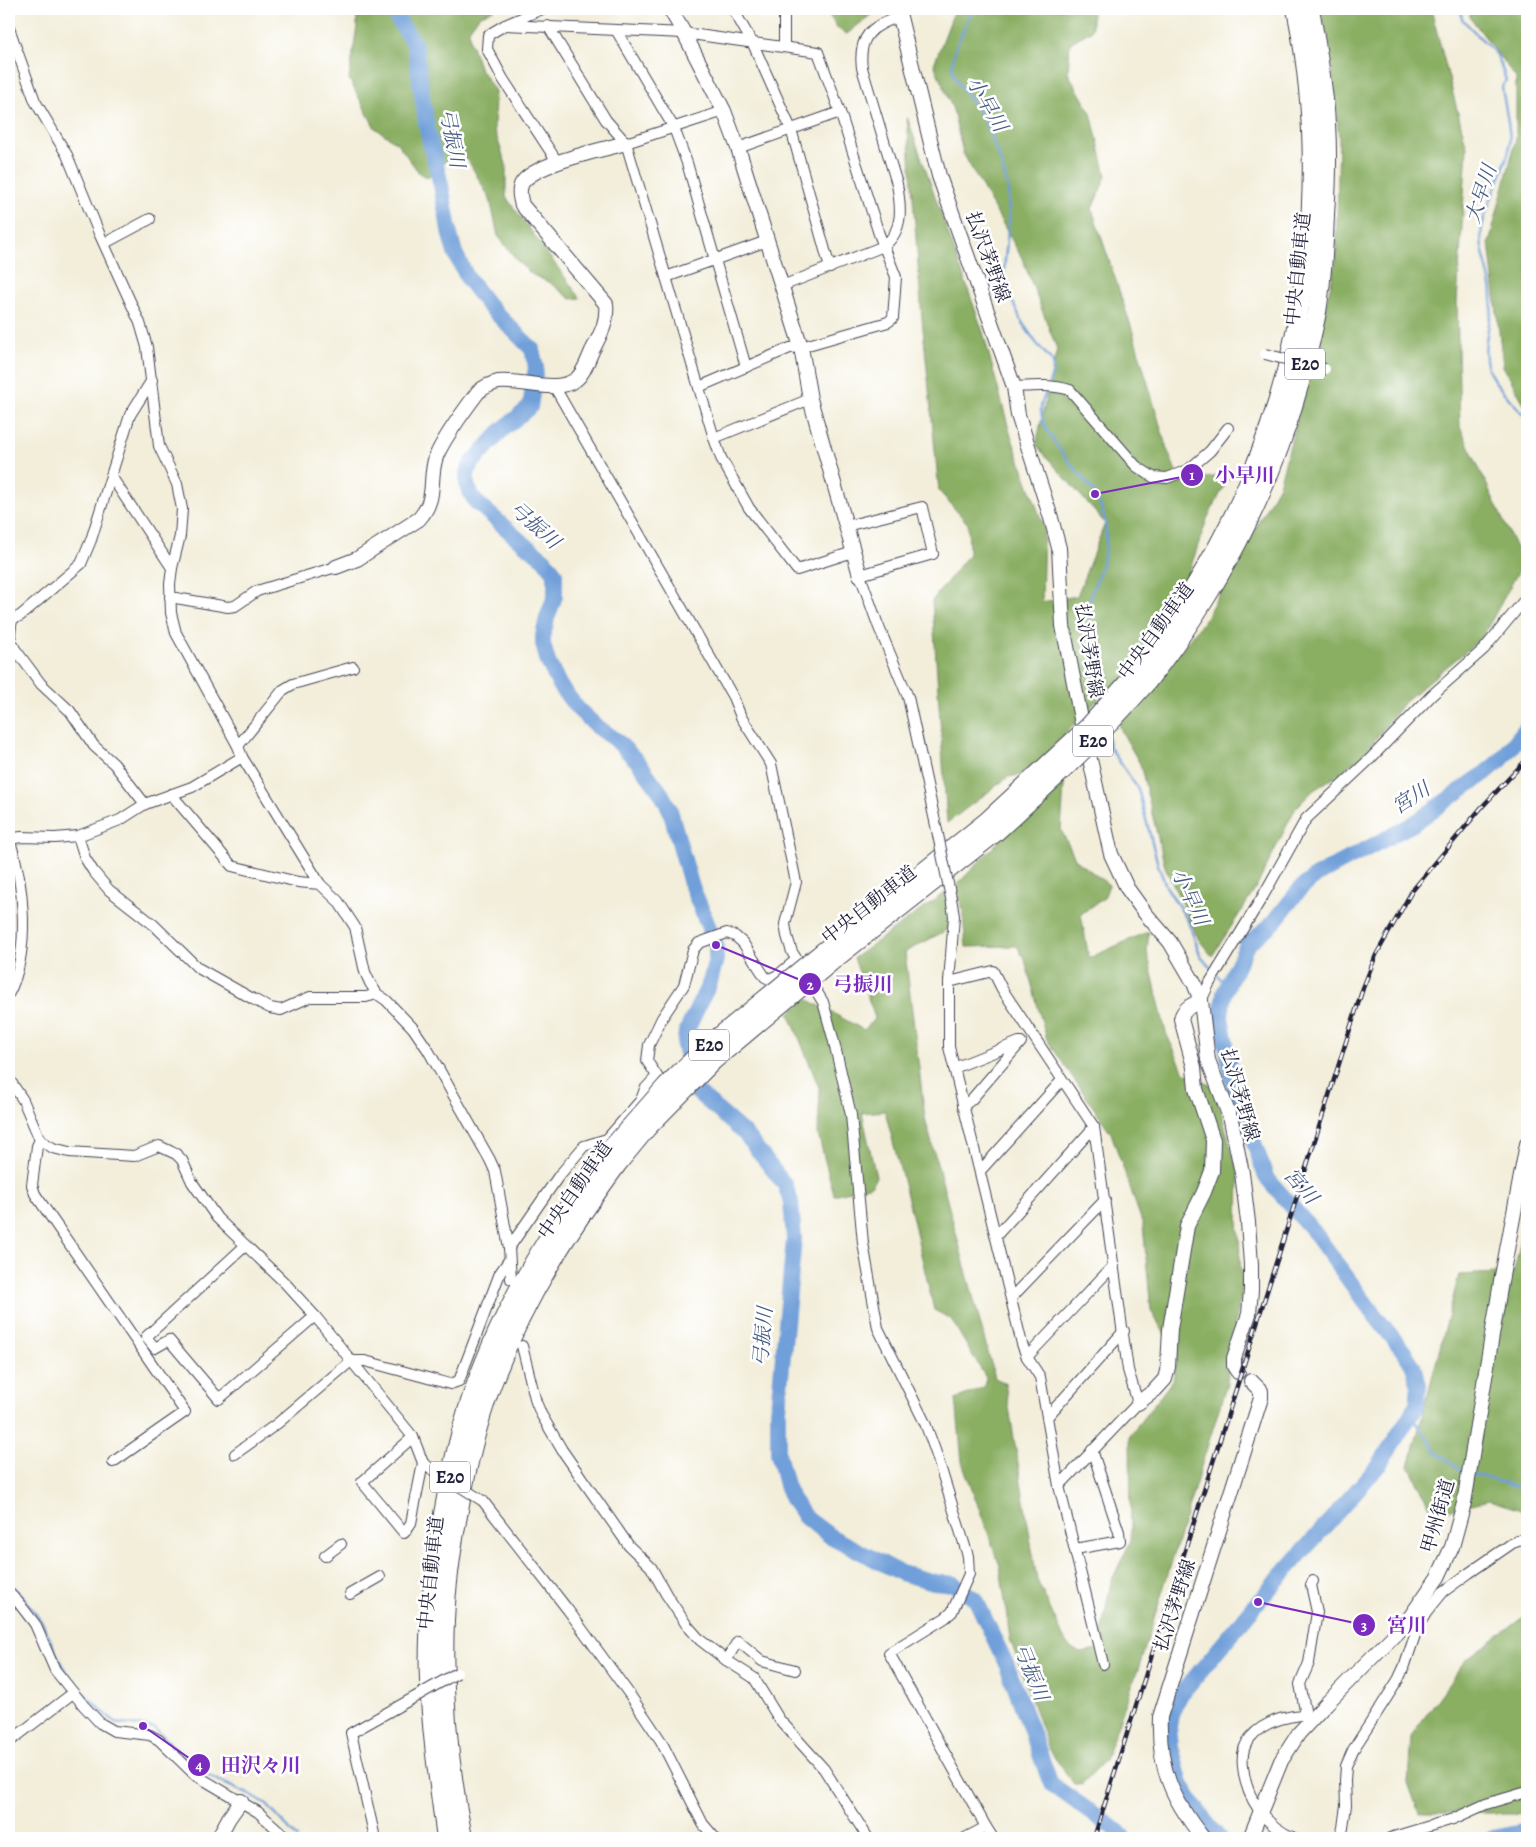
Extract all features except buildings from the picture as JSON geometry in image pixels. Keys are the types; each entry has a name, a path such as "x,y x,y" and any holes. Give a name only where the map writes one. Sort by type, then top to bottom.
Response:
{"highway":[{"name":"中央自動車道","path":"1142,677 1159,642 1202,574 1248,484 1266,436 1293,344 1306,271 1312,160 1309,96 1296,9"},
{"name":"中央自動車道","path":"446,1838 435,1760 429,1679 430,1622 434,1571 453,1464 467,1411 498,1330 517,1292 560,1218 613,1157 714,1060 827,956 995,833 1089,726 1142,677 1194,618 1217,582 1264,490 1278,454 1310,347 1322,275 1327,159 1323,86 1310,9"},
{"name":"中央自動車道","path":"463,1838 449,1750 445,1673 445,1620 449,1573 458,1515 470,1459 481,1416 496,1374 530,1300 548,1265 575,1225 613,1157"}],"street":[{"path":"542,9 505,24 488,35 487,49 503,79 558,162"},
{"path":"670,9 724,111 738,148 800,347 810,399 860,576 908,697 954,916 949,982 949,1047 1027,1357 1040,1377 1059,1486 1102,1664"},
{"path":"733,9 753,44 791,129 830,268"},
{"path":"784,9 784,46"},
{"path":"782,286 884,246 892,240 897,232 900,223 900,203 897,184 862,68 860,54 863,41 870,30 899,13"},
{"name":"払沢茅野線","path":"899,13 939,176 976,276 1014,388 1018,415 1052,518 1059,548 1063,626 1081,719 1112,854 1127,888 1145,914 1170,942 1194,983 1201,1001 1208,1060 1231,1120 1242,1173 1248,1222 1251,1290 1249,1314 1234,1358 1234,1366 1238,1372"},
{"path":"505,24 684,33 818,52 897,283 893,318 888,322 800,347 790,348 699,387"},
{"path":"548,26 606,120 626,143 714,438 721,458 749,508 797,570 854,552"},
{"path":"9,28 35,101 67,155 140,323 147,347 159,446 177,484 182,509 180,536 172,568 170,597 171,613 176,633 238,746 242,757 320,884 338,900 355,927 365,972 378,994 413,1028 428,1050 490,1160 495,1171 509,1248 511,1279"},
{"path":"616,30 674,128 687,163 746,367"},
{"path":"170,597 228,607 235,606 257,591 357,559 419,519 427,510 430,500 436,457 478,392 488,385 500,382 554,386 568,384 576,380 582,372 606,324 606,304 522,206 519,195 521,184 538,170 558,162 626,143 724,111"},
{"path":"738,148 840,112"},
{"path":"105,243 150,219"},
{"path":"666,277 716,261 767,241"},
{"path":"1266,354 1328,370"},
{"path":"145,804 114,764 94,746 70,711 41,684 10,642 10,634 12,619 20,616 81,564 91,540 130,415 152,380"},
{"path":"554,386 733,697 741,717 771,764 796,882 785,924 792,952 823,1002 833,1038 848,1106 863,1243 878,1328 925,1423 968,1556 969,1574 952,1612 889,1653 993,1838"},
{"path":"1014,388 1055,386 1070,390 1136,466 1154,477 1167,478 1188,470 1210,451 1228,428"},
{"path":"714,438 810,399"},
{"path":"111,476 172,568"},
{"path":"846,526 922,506 934,554 860,576"},
{"path":"1059,1486 1138,1403 1156,1390 1165,1379 1168,1367 1170,1329 1187,1226 1212,1171 1213,1140 1196,1089 1194,1067 1181,1019 1182,1014 1192,1004 1201,1001 1209,984 1263,896 1306,819 1370,759 1432,695 1484,649 1527,597"},
{"path":"238,746 283,690 293,684 353,667"},
{"path":"9,993 16,979 21,954 23,920 20,893 9,839 78,836 120,820 145,804 192,786 242,757"},
{"path":"171,794 232,866 298,882 320,884"},
{"path":"78,836 85,858 109,890 154,925 198,968 270,1008 281,1010 310,997 366,997 378,994"},
{"path":"509,1248 558,1177 584,1146 607,1139 641,1100 645,1089 657,1076 647,1061 649,1045 662,1018 684,986 693,950 699,943 727,933 735,936 743,943 765,977 769,979 778,975 797,958"},
{"path":"949,982 993,971 1002,989 1094,1127 1128,1370 1138,1403"},
{"path":"963,1106 971,1100 1021,1042 1032,1033"},
{"path":"954,1068 1021,1042"},
{"path":"9,1079 23,1100 40,1140 53,1148 68,1152 134,1156 159,1146 176,1154 182,1160 192,1182 217,1218 286,1282 315,1316 413,1437 428,1466 483,1501 568,1610 630,1695 661,1741 703,1824 715,1838"},
{"path":"980,1171 1062,1080"},
{"path":"996,1236 1094,1127"},
{"path":"40,1140 32,1184 34,1194 185,1412 112,1462"},
{"name":"甲州街道","path":"1252,1832 1281,1761 1299,1733 1326,1704 1412,1626 1452,1547 1464,1504 1502,1276 1527,1144"},
{"path":"1011,1298 1104,1200"},
{"path":"245,1246 146,1337 155,1348 169,1340 219,1399 315,1316"},
{"path":"235,1454 278,1423 351,1361 365,1361 450,1384 459,1381 500,1273 509,1260"},
{"path":"1027,1357 1114,1265"},
{"path":"1048,1416 1124,1331"},
{"path":"522,1346 540,1414 562,1450 629,1546 651,1567 686,1624 700,1640 754,1678 779,1720 824,1768 868,1838"},
{"name":"払沢茅野線","path":"1203,1838 1186,1817 1168,1784 1159,1738 1160,1717 1261,1398 1260,1391 1251,1381"},
{"path":"413,1437 362,1482 404,1533 411,1523 428,1466"},
{"path":"1075,1549 1120,1540 1092,1450"},
{"path":"1340,1838 1346,1805 1346,1766 1352,1750 1398,1680 1405,1665 1412,1626 1443,1592 1517,1540 1527,1539"},
{"path":"325,1556 342,1544"},
{"path":"350,1594 380,1577"},
{"path":"1294,1838 1285,1834 1260,1812 1245,1784 1242,1757 1249,1739 1260,1729 1282,1717 1301,1715 1305,1710 1300,1684 1310,1664 1317,1612 1311,1585 1313,1581"},
{"path":"9,1593 35,1624 56,1670 73,1693 100,1723 114,1730 150,1735 159,1740 194,1774 258,1812 287,1838"},
{"path":"726,1660 738,1641 762,1660 795,1670"},
{"path":"375,1838 369,1803 351,1733 457,1673"},
{"path":"13,1739 73,1693"},
{"path":"1390,1838 1453,1819 1486,1804 1527,1792"},
{"path":"218,1838 241,1801"},
{"path":"965,1838 986,1827"}],"green space":[{"path":"356,9 495,9 479,16 469,30 470,40 479,67 495,91 494,129 506,164 506,197 580,298 571,299 550,283 533,275 520,264 498,236 490,199 468,160 461,158 450,159 428,177 420,174 397,143 375,128 349,79 357,26"},
{"path":"825,9 886,9 873,13 847,34 838,29"},
{"path":"955,9 1092,9 1092,30 1070,43 1068,73 1091,113 1106,176 1092,209 1132,329 1167,449 1180,481 1230,475 1207,519 1182,593 1139,656 1126,669 1147,692 1204,621 1279,485 1317,347 1336,260 1339,137 1329,43 1320,9 1431,9 1467,148 1457,302 1460,427 1523,563 1482,638 1405,701 1364,754 1314,790 1295,809 1255,890 1212,956 1199,940 1165,867 1140,764 1122,732 1107,690 1027,774 1008,777 947,823 932,601 969,554 968,524 939,491 922,318 907,117 983,332 1010,433 1044,527 1042,602 1077,596 1105,523 1036,445 1057,349 1022,258 963,153 953,110 934,64"},
{"path":"1470,9 1527,9 1527,409 1503,366 1489,243 1516,139 1516,78 1470,17"},
{"path":"1065,772 1061,830 1076,860 1109,885 1104,898 1081,914 1089,958 1149,931 1147,952 1166,1033 1184,1072 1214,1087 1239,1176 1238,1219 1242,1291 1230,1348 1227,1383 1141,1661 1105,1760 1082,1784 1074,1784 1049,1750 1010,1639 1000,1566 962,1462 956,1399 984,1387 986,1378 951,1319 934,1310 885,1111 862,1113 876,1177 872,1185 834,1195 818,1134 820,1090 789,1013 807,999 864,1030 875,1018 854,958 946,892 949,929 905,952 925,1118 995,1378 1005,1383 1037,1580 1067,1645 1080,1653 1098,1650 1111,1582 1131,1540 1130,1435 1173,1380 1177,1355 1151,1311 1143,1225 1111,1133 1047,1040 1025,960 1017,946 966,947 962,906 954,888"},
{"path":"1527,1212 1527,1522 1521,1510 1489,1500 1433,1513 1409,1466 1459,1275 1514,1272"},
{"path":"1527,1614 1527,1814 1419,1813 1408,1783 1411,1736 1466,1660"}],"waterway":[{"name":"弓振川","path":"391,9 415,45 427,129 455,253 468,279 488,305 532,349 536,367 530,407 503,429 472,463 467,473 467,486 475,501 544,559 555,573 555,596 543,636 543,644 548,662 560,686 578,709 595,725 616,740 638,762 661,793 670,810 691,884 716,945 716,959 710,982 686,1032 684,1046 697,1092 745,1134 785,1185 791,1202 794,1239 778,1409 778,1453 786,1485 792,1499 806,1518 830,1536 901,1573 934,1582 954,1584 976,1600 1007,1666 1051,1784 1119,1832 1124,1838"},
{"name":"小早川","path":"973,9 956,47 952,64 955,78 983,118 999,156 1008,187 1009,220 1004,270 1005,285 1023,324 1053,362 1053,371 1049,384"},
{"name":"大早川","path":"1461,9 1462,19 1497,55 1506,80 1502,87 1510,144 1505,164 1489,203 1481,233 1481,242 1490,278 1492,297 1485,350 1488,368 1495,381 1527,419"},
{"name":"小早川","path":"1048,389 1042,403 1041,413 1044,425 1060,450 1094,492 1105,521 1105,551 1089,605 1090,629 1103,699"},
{"name":"宮川","path":"1219,1838 1202,1817 1181,1784 1171,1747 1169,1727 1171,1714 1181,1694 1258,1602 1379,1465 1417,1405 1419,1385 1413,1366 1405,1353 1372,1312 1314,1232 1266,1177 1233,1083 1221,1017 1224,993 1247,945 1274,922 1300,889 1316,876 1413,824 1484,774 1501,760 1527,727"},
{"name":"小早川","path":"1107,734 1109,746 1138,789 1158,865 1166,886 1188,921 1201,957 1215,972"},
{"name":"小早川","path":"1218,976 1226,985"},
{"path":"1410,1417 1445,1460 1464,1470"},
{"path":"1474,1474 1527,1490"},
{"path":"9,1583 25,1599 43,1624 67,1672 84,1694 104,1713 117,1723 155,1728 185,1758 202,1771 267,1805 297,1838"},
{"name":"宮川","path":"1492,1838 1527,1831"}],"railway":[{"path":"1094,1838 1363,988 1376,955 1412,891 1481,808 1527,759"}],"place":[{"name":"小早川","path":"1095,494"},
{"name":"弓振川","path":"716,945"},
{"name":"宮川","path":"1258,1602"},
{"name":"田沢々川","path":"143,1726"}]}
